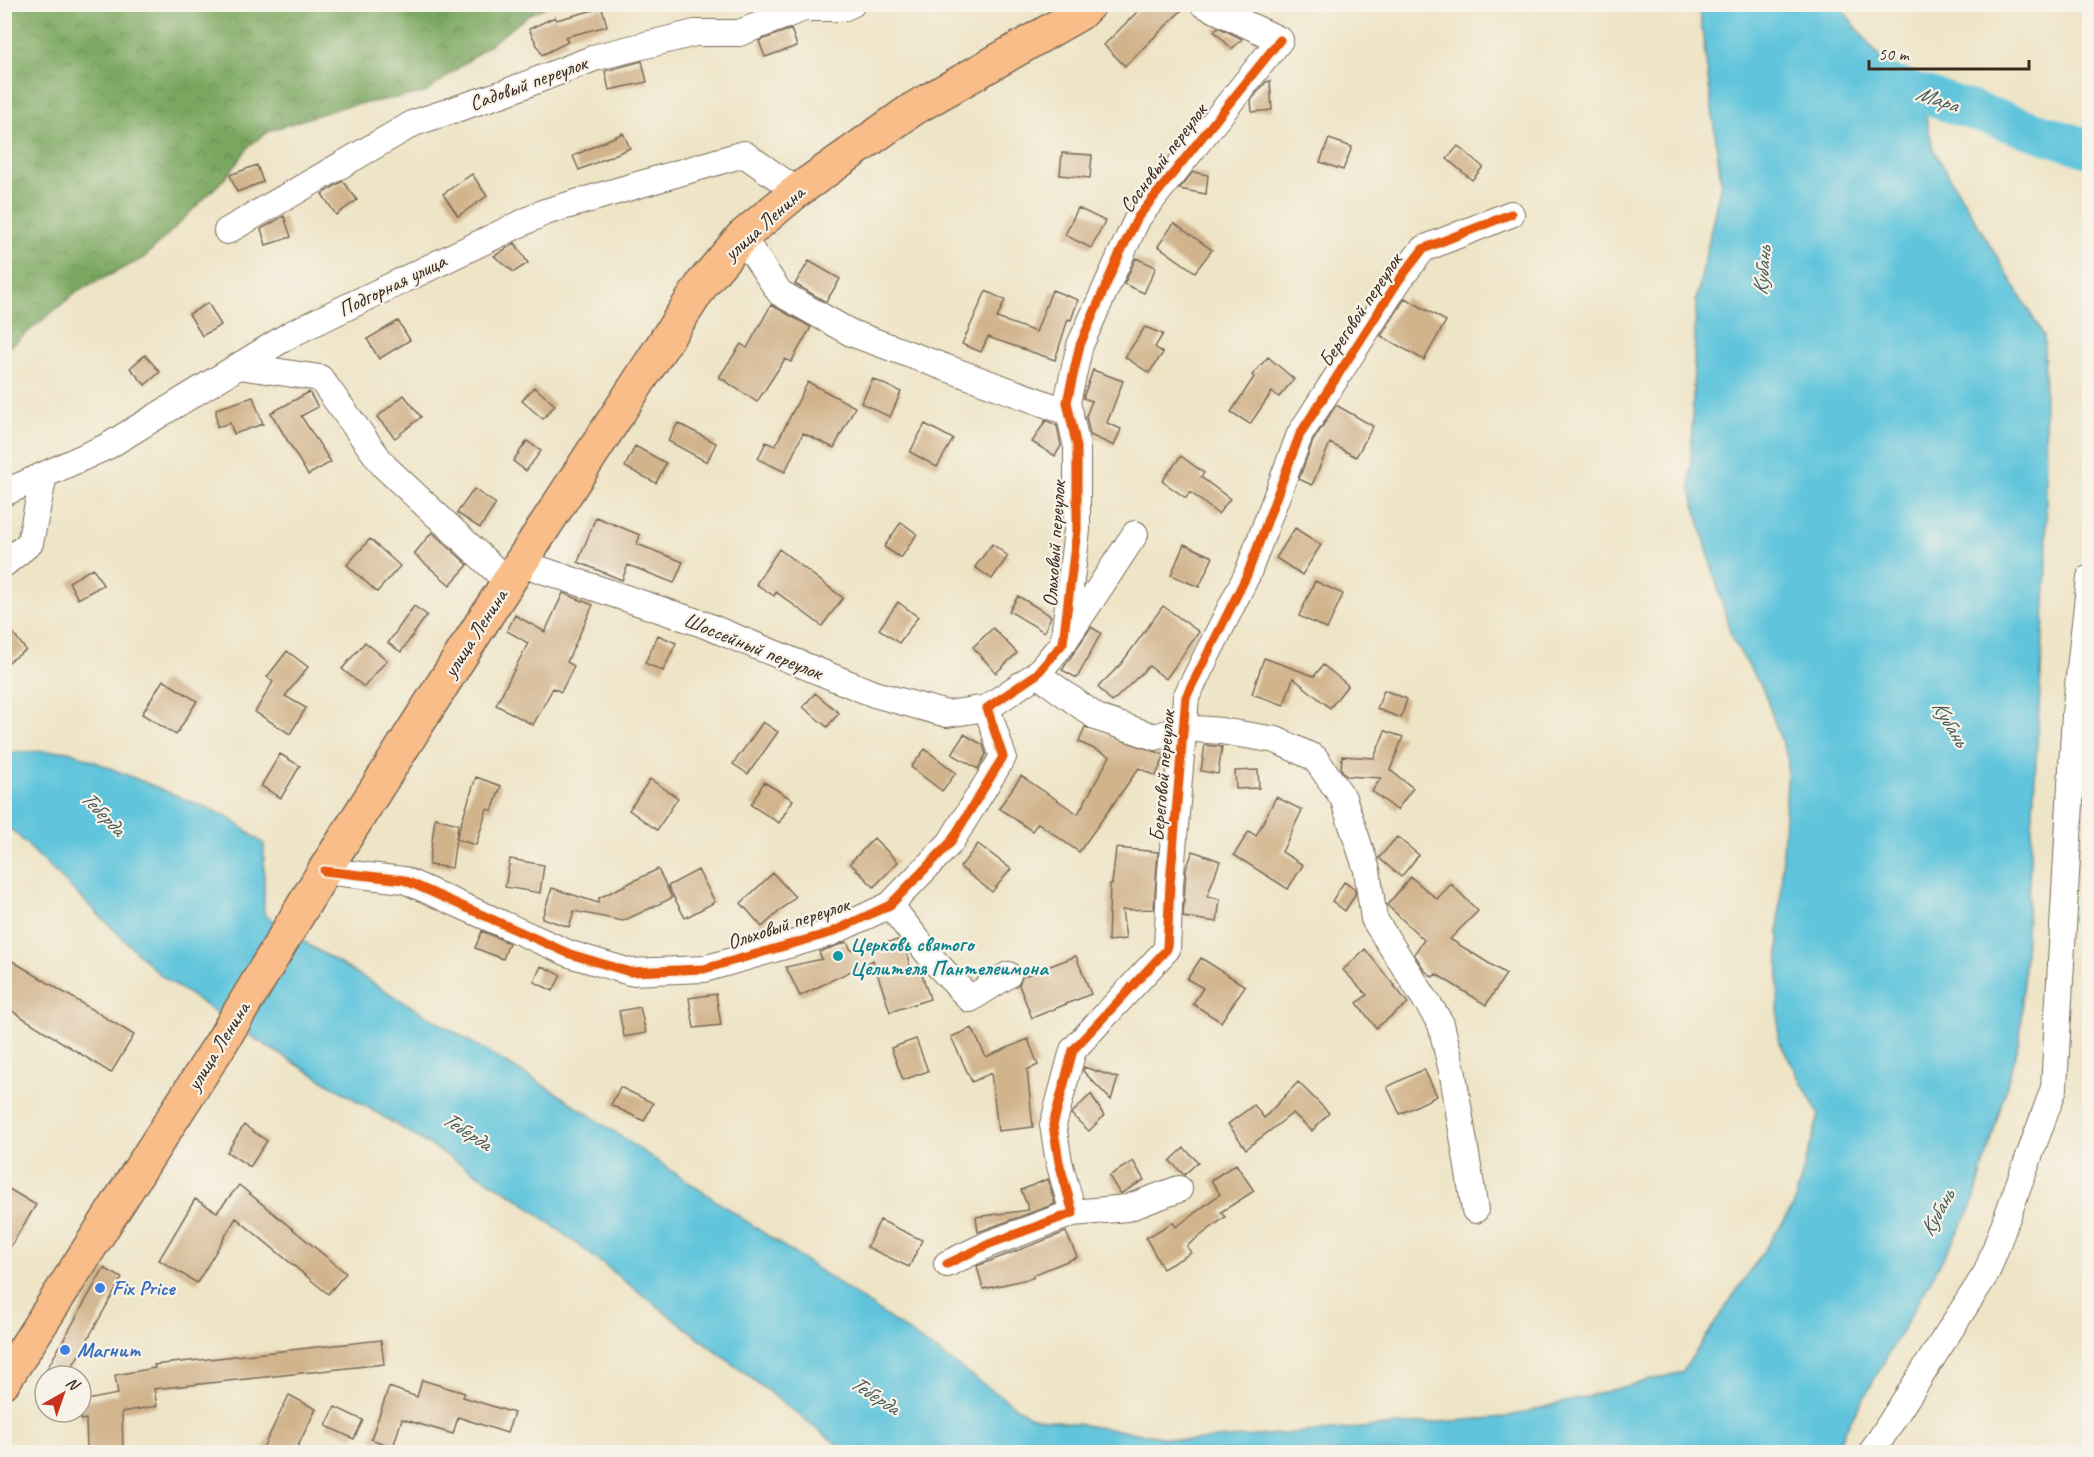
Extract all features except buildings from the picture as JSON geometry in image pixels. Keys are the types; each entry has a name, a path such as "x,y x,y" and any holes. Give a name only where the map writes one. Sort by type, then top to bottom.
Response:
{"main road":[{"name":"улица Ленина","path":"4,1381 221,1043 324,871 703,283 742,237 797,191 913,109 1084,9"}],"street":[{"name":"Садовый переулок","path":"227,231 414,123 504,93 597,57 695,33 739,33 804,8 843,8 852,4"},
{"name":"Сосновый переулок","path":"1070,413 1067,402 1080,345 1138,217 1280,40 1203,4"},
{"name":"Подгорная улица","path":"4,493 108,446 291,334 545,212 744,154 797,191"},
{"name":"Береговой переулок","path":"1072,1213 1059,1162 1053,1125 1073,1050 1167,949 1170,884 1186,697 1246,575 1300,434 1399,280 1423,249 1511,214"},
{"path":"742,237 780,293 851,333 1070,413"},
{"name":"Шоссейный переулок","path":"239,366 320,378 384,466 515,572 700,623 874,694 947,714 987,708"},
{"name":"Ольховый переулок","path":"1063,643 1077,530 1077,447 1070,413"},
{"path":"4,564 30,543 44,475"},
{"path":"987,708 1037,674 1063,643 1135,534"},
{"path":"1872,1452 1987,1272 2054,1088 2075,714 2090,578"},
{"name":"Береговой переулок","path":"1037,674 1098,718 1155,737 1184,728 1276,740 1315,758 1343,798 1367,870 1374,919 1441,1024 1453,1075 1475,1210"},
{"name":"Ольховый переулок","path":"324,871 404,880 570,954 630,972 704,969 830,933 890,905 950,843 1003,757 987,708"},
{"path":"890,905 934,961 970,999 1008,975"},
{"path":"947,1264 989,1244 1072,1213 1127,1208 1179,1189"}],"green space":[{"path":"5,4 549,5 529,15 425,93 342,107 271,130 250,145 228,175 144,258 78,291 5,351"}],"water":[{"path":"1699,5 1839,5 1926,117 1933,149 2044,336 2047,567 2020,1039 1972,1207 1833,1452 847,1452 517,1198 257,1040 160,975 12,830 5,829 4,752 69,751 228,817 264,844 264,914 312,947 558,1094 863,1300 1031,1417 1188,1441 1506,1417 1682,1372 1793,1207 1819,1115 1778,1039 1779,925 1788,760 1763,689 1732,639 1690,488 1696,302 1721,182"}],"waterway":[{"name":"Мара","path":"1851,78 1885,82 2090,149"}],"cycle path":[{"path":"324,871 404,880 570,954 630,972 704,969 830,933 890,905 950,843 1003,757 987,708 1037,674 1063,643 1077,530 1077,447 1067,402 1080,345 1119,255 1138,217 1280,40"},
{"path":"947,1264 989,1244 1073,1213 1059,1162 1053,1125 1073,1050 1167,949 1170,884 1186,697 1247,575 1300,434 1399,280 1423,249 1511,214"}],"place":[{"name":"Церковь святого Целителя Пантелеимона","path":"838,956"},
{"name":"Fix Price","path":"100,1288"},
{"name":"Магнит","path":"65,1350"}],"water label":[{"name":"Кубань","path":"1762,271"},
{"name":"Кубань","path":"1950,723"},
{"name":"Теберда","path":"103,813"},
{"name":"Теберда","path":"467,1131"},
{"name":"Кубань","path":"1937,1213"},
{"name":"Теберда","path":"875,1395"}]}
